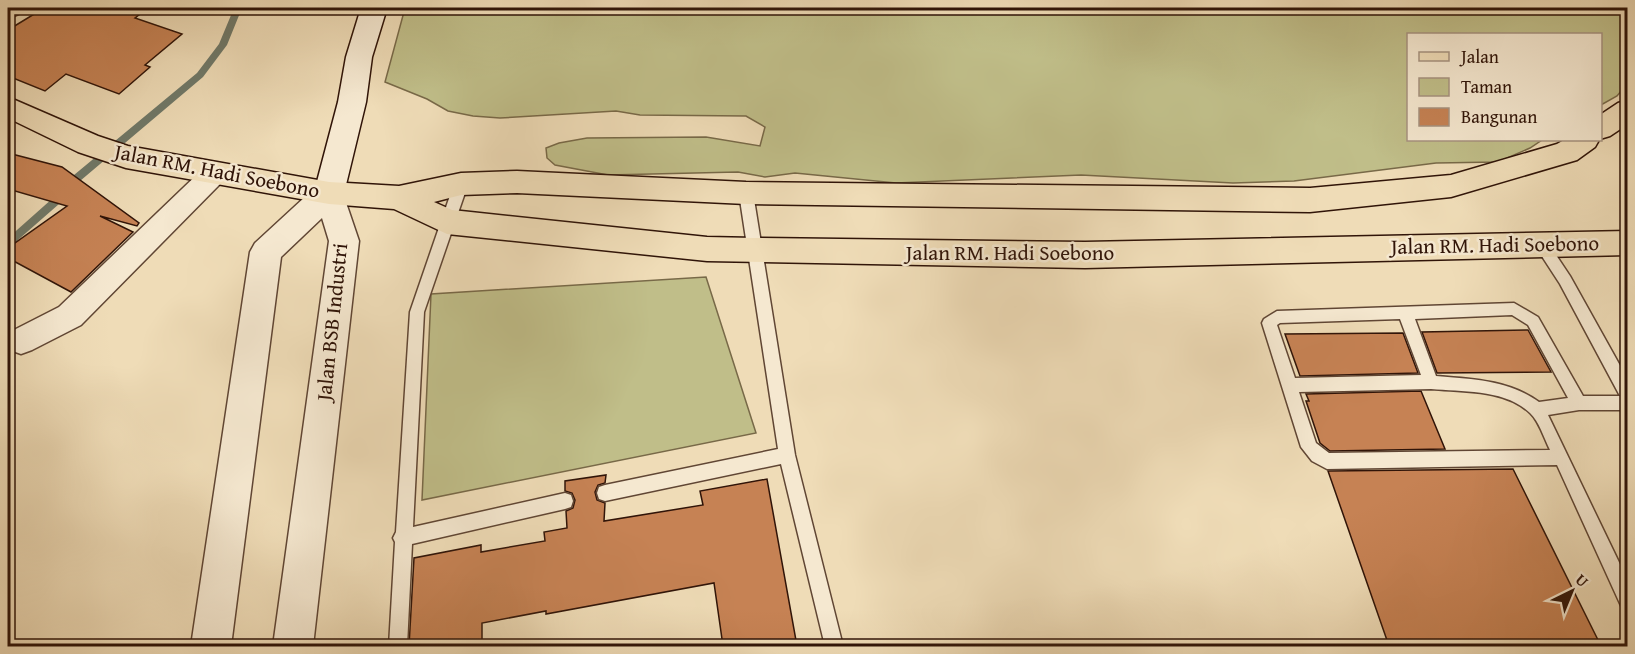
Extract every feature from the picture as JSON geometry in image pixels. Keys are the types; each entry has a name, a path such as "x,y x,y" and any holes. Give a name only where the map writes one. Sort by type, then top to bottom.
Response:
{"main road":[{"name":"Jalan RM. Hadi Soebono","path":"8,107 88,144 126,157 329,193 399,198 461,184 517,182 746,193 1310,200 1451,186 1568,152 1584,141"},
{"path":"1602,128 1628,110"},
{"name":"Jalan RM. Hadi Soebono","path":"399,198 447,222 706,249 755,251 1085,255 1628,243"}],"street":[{"path":"8,11 13,8"},
{"path":"211,646 266,252 329,193 352,102 359,57 374,8"},
{"path":"21,341 70,316 215,173"},
{"name":"Jalan BSB Industri","path":"293,646 344,241 329,193"}],"lane":[{"path":"398,646 402,538 417,312 461,184"},
{"path":"746,193 787,454 834,646"},
{"path":"1540,244 1565,280 1628,396"},
{"path":"1562,457 1327,461 1309,447 1269,326 1276,317 1514,309 1533,321 1579,403"},
{"path":"1406,313 1431,382"},
{"path":"1290,385 1431,382 1498,389 1522,398 1537,409 1562,457 1628,602"},
{"path":"1537,409 1579,403 1628,403"},
{"path":"605,493 787,454"},
{"path":"402,538 566,501"}],"green space":[{"path":"405,8 1627,8 1627,84 1617,96 1602,104 1602,33 1407,33 1407,141 1540,141 1530,148 1498,162 1436,163 1294,181 1233,183 1081,175 896,183 795,173 765,177 738,172 608,175 555,165 547,158 546,148 587,138 706,137 760,146 765,127 746,116 640,115 616,111 500,118 473,116 448,111 427,99 385,82"},
{"path":"706,277 756,433 422,500 431,294"}],"building":[{"path":"44,8 148,8 135,18 182,34 145,65 150,67 119,94 66,74 45,91 8,76 8,30"},
{"path":"8,153 62,167 139,223 137,226 100,216 133,232 71,292 8,258 8,248 67,206 8,189"},
{"path":"1528,330 1551,372 1437,373 1422,332"},
{"path":"1403,333 1418,373 1300,376 1285,334"},
{"path":"1421,391 1445,449 1330,451 1320,443 1306,401 1309,401 1306,394"},
{"path":"1513,469 1601,646 1389,646 1328,471"},
{"path":"606,475 605,483 598,485 595,492 597,500 605,503 604,521 703,505 700,491 767,479 797,646 723,646 714,583 546,614 546,611 482,623 482,646 409,646 414,558 481,545 481,552 545,541 544,532 567,528 566,511 573,508 575,500 572,493 565,491 565,481"}],"waterway":[{"path":"8,243 56,201 77,178 200,75 223,45 238,8"}]}
